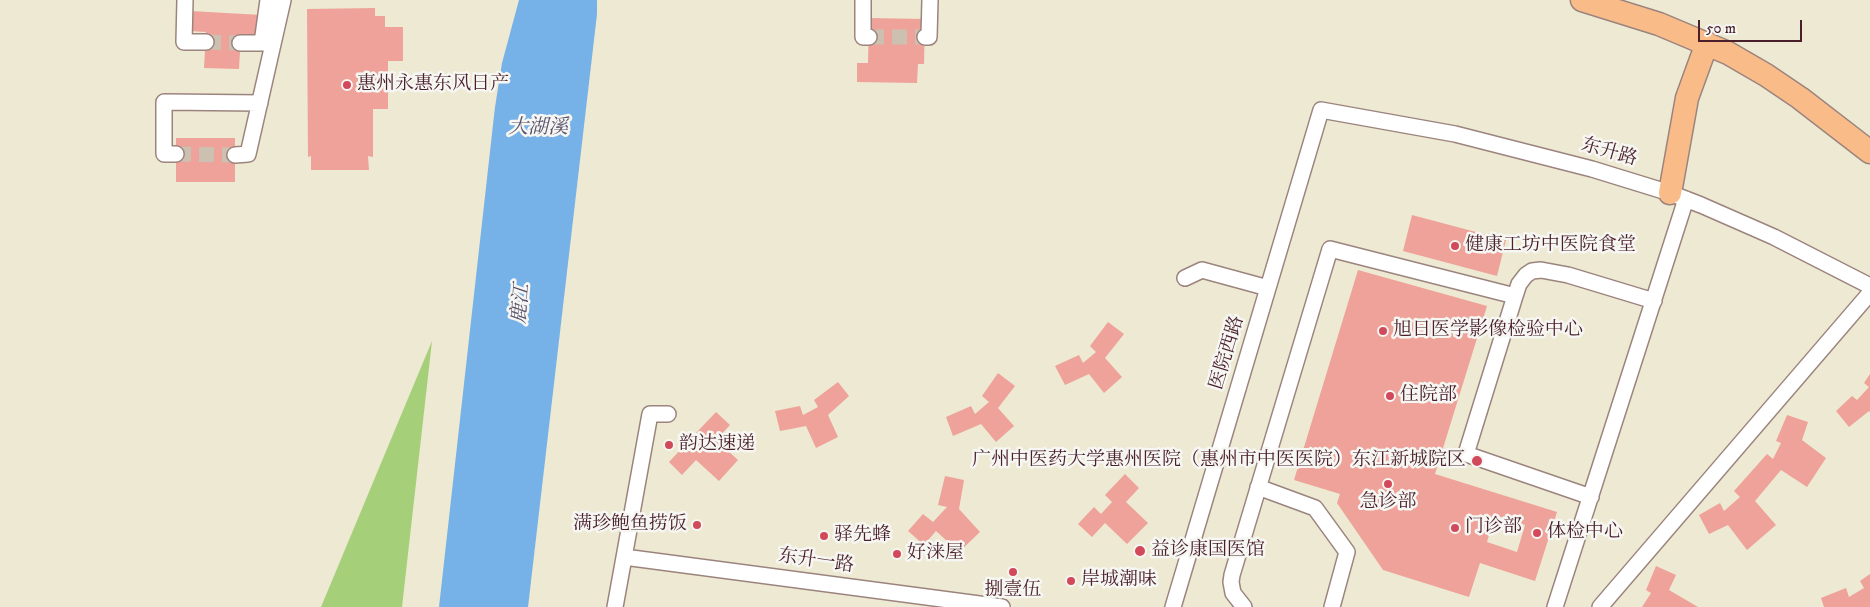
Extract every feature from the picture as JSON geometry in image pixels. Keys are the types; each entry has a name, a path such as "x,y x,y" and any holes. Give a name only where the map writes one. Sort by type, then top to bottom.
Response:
{"highway":[{"path":"1582,0 1659,24 1707,44 1747,64 1784,87 1870,152"},
{"path":"1678,196 1687,98 1707,44"}],"street":[{"path":"185,0 184,42 206,42"},
{"path":"240,43 262,43 268,0"},
{"path":"235,154 248,154 282,0"},
{"path":"863,0 863,36 869,37"},
{"path":"925,37 929,37 930,0"},
{"path":"176,154 164,154 164,102 260,103"},
{"name":"东升路","path":"1321,110 1455,134 1592,169 1678,196 1774,237 1870,286"},
{"name":"医院西路","path":"1173,607 1321,110"},
{"path":"1555,607 1654,301 1678,196"},
{"path":"1244,607 1233,593 1231,577 1330,249 1515,296"},
{"path":"1185,278 1202,270 1268,288"},
{"path":"1591,497 1466,454 1515,296 1519,284 1526,275 1532,271 1541,270 1568,275 1654,301"},
{"path":"1600,607 1870,294"},
{"path":"615,607 650,414 668,414"},
{"path":"1258,487 1315,508 1347,552 1332,607"},
{"name":"东升一路","path":"624,556 1002,607"}],"green space":[{"path":"432,341 402,607 321,607"}],"water":[{"name":"大湖溪","path":"519,0 597,0 597,14 528,607 439,607 495,107 502,63"}],"building":[{"name":"惠州永惠东风日产","path":"375,8 375,16 385,16 385,27 403,27 403,61 388,61 388,109 373,109 373,157 368,156 369,170 311,170 311,156 308,157 307,9"},
{"path":"190,11 262,15 261,34 241,34 239,69 204,68 206,32 189,31"},
{"path":"869,18 925,19 924,64 918,64 917,83 857,82 857,63 868,63"},
{"path":"176,138 235,138 235,182 176,182"},
{"name":"健康工坊中医院食堂","path":"1412,215 1506,240 1497,276 1403,251"},
{"path":"1358,270 1487,306 1435,474 1557,512 1535,581 1480,563 1469,597 1383,570 1337,503 1340,494 1294,480","holes":["1495,515 1525,525 1517,552 1487,542"]},
{"path":"1108,322 1124,334 1105,358 1122,377 1104,393 1089,374 1065,385 1055,366 1079,355 1083,363 1096,352 1090,346"},
{"path":"998,373 1015,386 998,408 1014,426 996,442 981,424 953,436 946,417 971,406 975,414 989,402 982,396"},
{"path":"1870,374 1870,412 1849,427 1836,411 1852,396 1857,400 1869,387 1864,383"},
{"path":"838,382 849,396 828,415 838,437 816,448 806,426 780,431 775,411 800,406 803,415 818,407 814,400"},
{"path":"716,412 730,425 716,440 738,460 719,481 696,460 682,475 669,462 686,444 692,450 702,439 696,433"},
{"path":"1787,415 1808,422 1802,440 1826,458 1807,487 1781,470 1755,501 1776,525 1747,550 1728,525 1709,534 1699,515 1720,503 1724,511 1740,497 1734,491 1767,454 1773,459 1781,443 1776,441"},
{"path":"1125,474 1139,488 1126,502 1148,523 1127,544 1105,523 1092,537 1078,524 1094,507 1101,514 1112,502 1105,495"},
{"path":"945,476 964,480 959,509 980,532 959,552 936,531 924,545 908,531 923,514 933,522 947,507 938,505"},
{"path":"1656,566 1676,575 1669,590 1698,607 1642,607 1651,593 1646,590"},
{"path":"1870,574 1870,607 1824,607 1821,598 1846,588 1849,597 1864,588 1860,581"}],"tunnel":[{"path":"869,37 925,37"},
{"path":"206,42 240,43"},
{"path":"176,154 235,155"}],"place":[{"name":"惠州永惠东风日产","path":"347,85"},
{"name":"健康工坊中医院食堂","path":"1455,246"},
{"name":"旭日医学影像检验中心","path":"1383,331"},
{"name":"住院部","path":"1390,396"},
{"name":"韵达速递","path":"669,445"},
{"name":"广州中医药大学惠州医院（惠州市中医医院）东江新城院区","path":"1477,461"},
{"name":"急诊部","path":"1388,484"},
{"name":"满珍鲍鱼捞饭","path":"697,525"},
{"name":"门诊部","path":"1455,528"},
{"name":"体检中心","path":"1537,533"},
{"name":"驿先蜂","path":"824,536"},
{"name":"益诊康国医馆","path":"1140,551"},
{"name":"好涞屋","path":"897,554"},
{"name":"捌壹伍","path":"1013,572"},
{"name":"岸城潮味","path":"1071,581"}],"water label":[{"name":"鹿江","path":"522,304"}]}
